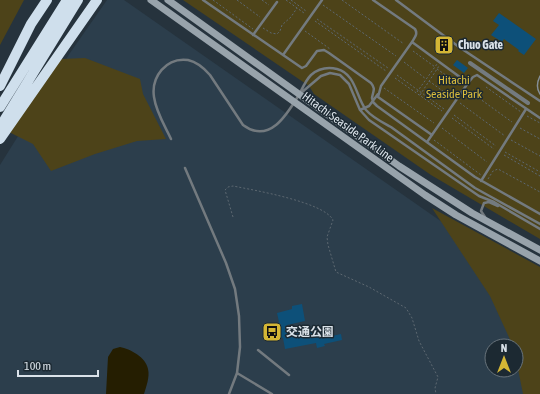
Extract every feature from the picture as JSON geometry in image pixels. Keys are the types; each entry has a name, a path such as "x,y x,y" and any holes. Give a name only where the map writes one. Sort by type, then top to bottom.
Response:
{"highway":[{"path":"0,86 32,24 47,0"},
{"path":"0,107 67,0"},
{"path":"0,127 78,0"},
{"path":"0,140 96,0"}],"main road":[{"name":"Hitachi Seaside Park Line","path":"151,0 425,195 540,261"},
{"name":"Hitachi Seaside Park Line","path":"168,0 399,166 494,226 540,250"}],"street":[{"path":"470,63 528,103"}],"lane":[{"path":"203,0 304,68 317,51 324,50 371,83 374,87 372,98 373,102 481,181 540,214"},
{"path":"283,55 322,0"},
{"path":"360,110 373,102 381,86 416,36 415,29 373,0"},
{"path":"396,0 459,47 540,101"},
{"path":"253,35 277,2"},
{"path":"412,42 468,83"},
{"path":"171,140 156,106 154,84 155,79 162,69 175,61 188,60 204,68 243,125 253,131 266,131 276,126 282,120 312,74 325,69 336,69 344,72 350,78 365,108 376,119 396,131 475,188 540,224"},
{"path":"299,94 321,76 330,73 336,74 349,84 360,110 368,120 472,191 540,229"},
{"path":"427,142 468,83 477,75 540,118"},
{"path":"374,90 381,86"},
{"path":"378,94 380,98 431,136"},
{"path":"481,181 526,109"},
{"path":"185,168 226,263 235,289 240,327 237,373 229,394"},
{"path":"494,226 491,220 481,214 481,209 484,203 489,202 506,209"},
{"path":"258,350 289,375"},
{"path":"237,373 272,394"}],"path":[{"path":"213,0 256,30"},
{"path":"237,0 264,19"},
{"path":"262,0 273,8"},
{"path":"286,0 304,13"},
{"path":"291,0 306,11"},
{"path":"342,0 404,44"},
{"path":"320,3 396,56"},
{"path":"260,25 266,31 277,34 282,25 291,17 297,8"},
{"path":"318,19 388,68"},
{"path":"315,21 386,71"},
{"path":"302,28 332,50"},
{"path":"413,51 435,67"},
{"path":"404,62 426,79"},
{"path":"416,93 438,63"},
{"path":"420,95 440,65"},
{"path":"437,69 460,86"},
{"path":"397,75 444,109"},
{"path":"395,78 442,111"},
{"path":"429,81 452,97"},
{"path":"484,85 523,113 540,123"},
{"path":"381,86 491,164"},
{"path":"469,91 516,125 540,139"},
{"path":"460,103 508,138 540,156"},
{"path":"454,115 496,146"},
{"path":"452,118 494,149"},
{"path":"431,136 488,180 494,171 498,169 540,192"},
{"path":"505,152 540,172"},
{"path":"504,156 540,176"},
{"path":"233,217 225,190 232,186 288,198 323,210 331,215 333,220 327,237 328,246 336,272 369,286 406,308 412,318 419,341 438,377 435,388 436,394"}],"shaded area":[{"path":"107,0 124,0 505,266 540,394 0,394 0,165 70,53"},
{"path":"120,347 137,354 147,365 148,382 144,394 106,394 108,357 113,349"}],"green space":[{"path":"0,0 24,0 0,45"},
{"name":"Hitachi Seaside Park","path":"183,0 540,0 540,239 431,175 314,94 309,86"},
{"path":"85,58 140,79 143,94 166,139 137,141 95,154 51,171 33,144 9,132 61,59"},
{"path":"432,208 540,267 540,394 523,394 520,378 524,378 524,338 509,338 490,296"}],"building":[{"path":"499,13 536,39 524,55 504,39 502,42 491,35 499,25 493,21"},
{"path":"457,60 468,68 464,73 453,65"},
{"path":"302,304 305,321 287,325 289,335 313,330 312,328 320,326 323,338 341,334 342,340 324,344 325,346 317,348 316,343 285,349 283,338 277,336 276,333 276,328 279,322 277,313 292,309 292,306"}],"railway":[{"path":"540,76 537,85 540,94"}],"place":[{"name":"Chuo Gate","path":"444,45"},
{"name":"交通公園","path":"272,332"}]}
